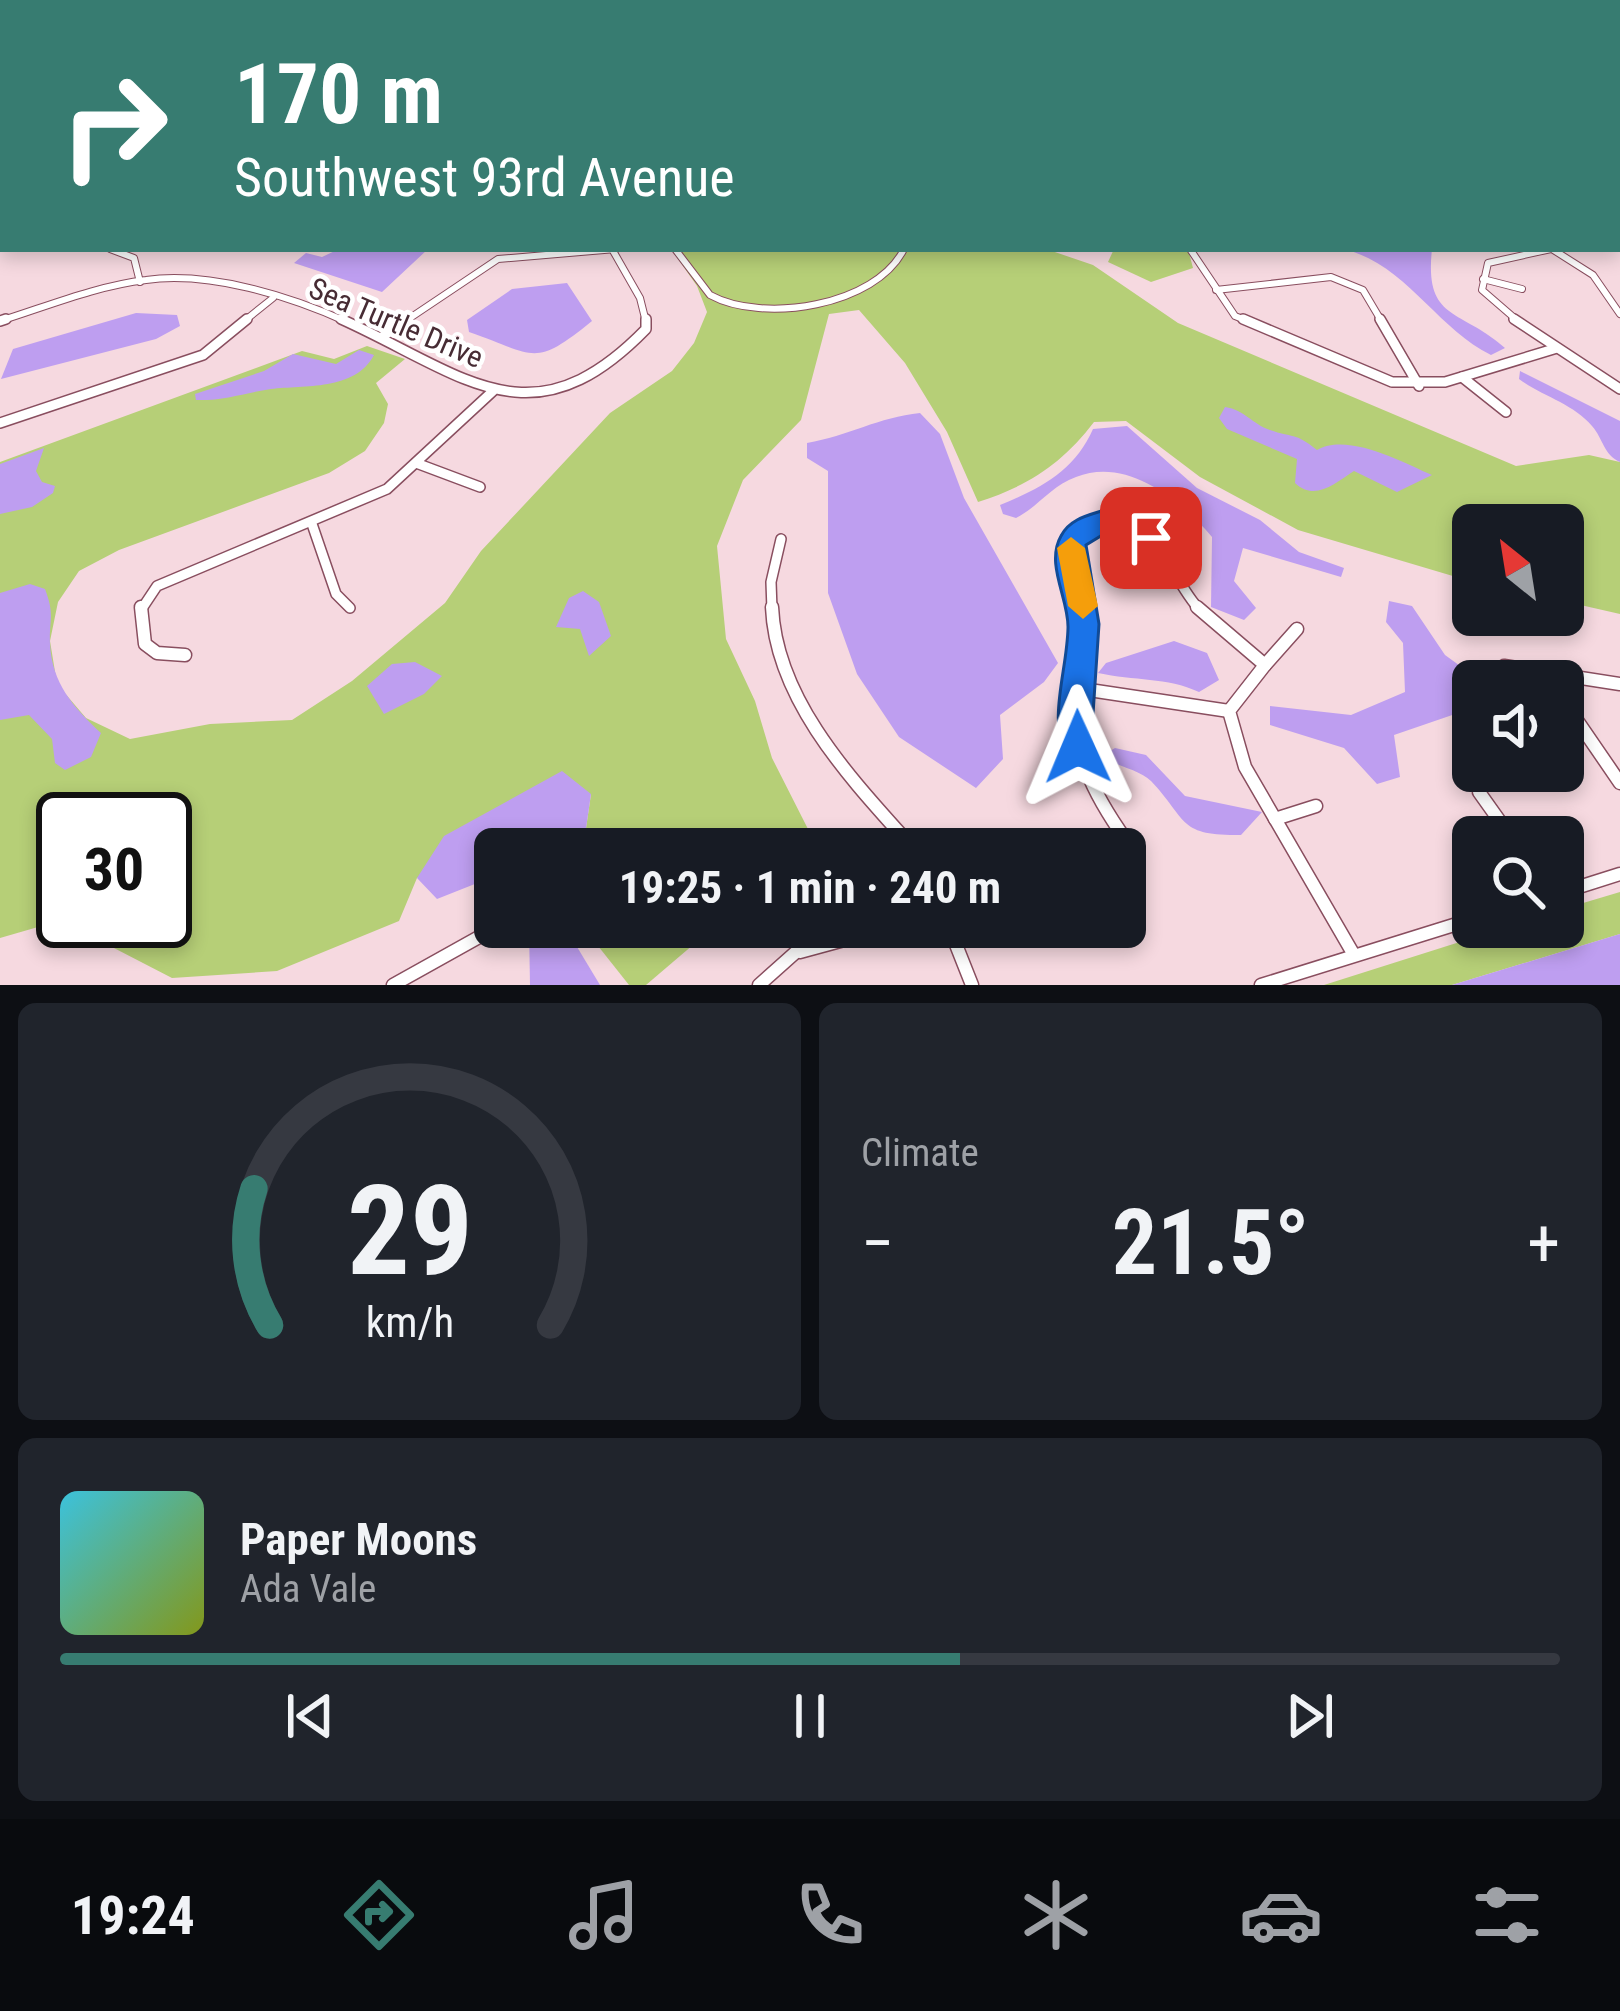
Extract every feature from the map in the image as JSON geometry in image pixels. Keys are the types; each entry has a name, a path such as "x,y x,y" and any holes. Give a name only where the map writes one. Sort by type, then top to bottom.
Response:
{"street":[{"path":"118,252 134,258 140,282"},
{"path":"382,337 498,260 582,252"},
{"path":"185,655 158,653 146,644 141,607 158,586 387,489 493,391 548,397 588,383 633,346 649,316 616,252"},
{"path":"677,252 694,280 712,297 732,304 792,304 854,292 886,277 902,252"},
{"path":"1192,252 1235,316 1392,382 1420,386 1557,348"},
{"path":"1536,252 1497,259 1484,269 1482,285 1496,307 1620,389"},
{"path":"1557,252 1601,284 1620,314"},
{"path":"1216,290 1342,277 1364,290 1420,386"},
{"name":"Sea Turtle Drive","path":"0,321 140,282 184,278 273,298 382,337 493,391"},
{"path":"1482,285 1522,289"},
{"path":"0,423 203,355 273,298"},
{"path":"1462,376 1506,412"},
{"path":"416,463 480,488"},
{"path":"1118,828 1078,747 1076,688 1084,624 1070,558 1072,540 1084,528 1108,520 1138,527 1151,538 1201,612 1265,664"},
{"path":"312,524 336,595 350,608"},
{"path":"781,539 768,580 785,669 812,725 893,828"},
{"path":"1229,711 1297,629"},
{"path":"1584,681 1620,684"},
{"path":"1076,688 1229,711"},
{"path":"1229,711 1245,767 1354,955"},
{"path":"1584,731 1620,783"},
{"path":"1480,792 1497,816"},
{"path":"1275,819 1316,806"},
{"path":"1584,885 1620,874"},
{"path":"1261,985 1452,925"},
{"path":"393,985 474,940"},
{"path":"759,985 804,948"},
{"path":"800,952 815,948"},
{"path":"957,948 972,985"}],"green space":[{"path":"673,252 1055,252 1093,265 1178,323 1516,466 1589,455 1620,462 1620,614 1584,606 1584,504 1452,504 1452,576 1298,530 1200,477 1126,421 1094,422 1043,472 978,502 947,432 905,363 859,310 829,314 801,420 743,480 717,546 726,639 755,701 772,758 807,828 586,828 591,794 521,828 474,828 474,850 417,878 399,921 277,971 172,978 114,948 192,948 192,792 36,792 36,928 0,938 0,462 302,351 334,359 367,346 405,359 376,383 388,404 384,423 365,451 329,473 119,550 79,571 58,602 50,641 57,684 86,718 130,739 210,724 292,720 352,681 445,603 481,551 610,413 672,371 694,343 707,312 697,286"},
{"path":"1113,252 1189,252 1193,268 1151,282 1108,262"},
{"path":"1620,892 1620,934 1584,945 1584,903"},
{"path":"1452,944 1574,948 1452,985 1324,985"},
{"path":"600,948 689,948 646,985 629,985"}],"shaded area":[{"path":"333,252 425,252 382,292 294,263 306,253 322,257"},
{"path":"1352,252 1432,252 1431,273 1440,302 1505,348 1491,355 1471,343 1403,282"},
{"path":"567,283 592,321 545,352 522,351 469,332 467,320 512,289"},
{"path":"136,313 177,315 180,326 156,339 1,379 13,349"},
{"path":"359,350 374,355 365,367 342,381 196,400 195,394 264,371 293,354 336,364"},
{"path":"1520,371 1620,421 1620,462 1585,418 1519,379"},
{"path":"1225,407 1317,450 1329,445 1359,447 1432,475 1397,492 1354,471 1325,489 1310,491 1295,483 1297,459 1227,429 1219,418"},
{"path":"920,413 940,434 964,498 1058,663 1044,682 1000,715 1003,759 976,788 899,737 857,674 828,593 828,471 807,458 807,443"},
{"path":"1127,426 1197,488 1260,520 1299,552 1344,568 1341,577 1243,548 1234,581 1256,608 1244,620 1211,607 1212,537 1169,497 1115,472 1076,477 1016,518 1003,514 1000,505 1067,467 1093,429"},
{"path":"44,448 36,471 42,482 55,486 53,493 32,507 0,514 0,464"},
{"path":"30,584 45,589 48,598 52,658 60,682 73,704 101,733 91,757 65,770 55,763 52,739 29,715 0,720 0,593"},
{"path":"583,591 599,602 611,636 589,656 580,629 556,627 569,598"},
{"path":"1389,601 1412,606 1452,660 1452,715 1394,735 1400,777 1377,784 1344,748 1270,725 1270,706 1351,715 1405,692 1403,643 1386,622"},
{"path":"1174,641 1207,653 1219,680 1199,692 1098,673 1106,663"},
{"path":"415,662 442,676 424,694 384,714 367,686 392,664"},
{"path":"1115,748 1146,755 1185,796 1262,812 1241,835 1194,829 1146,777 1100,757"},
{"path":"562,771 591,794 586,828 474,828 474,884 437,899 417,878 444,836"},
{"path":"1620,934 1620,985 1452,985 1584,948"},
{"path":"529,948 578,948 600,985 530,985"}],"slow traffic":[{"path":"1071,548 1083,606"}],"route":[{"path":"1078,747 1073,721 1084,624 1083,600 1070,558 1072,540 1084,528 1108,520 1138,527 1151,538"}]}
